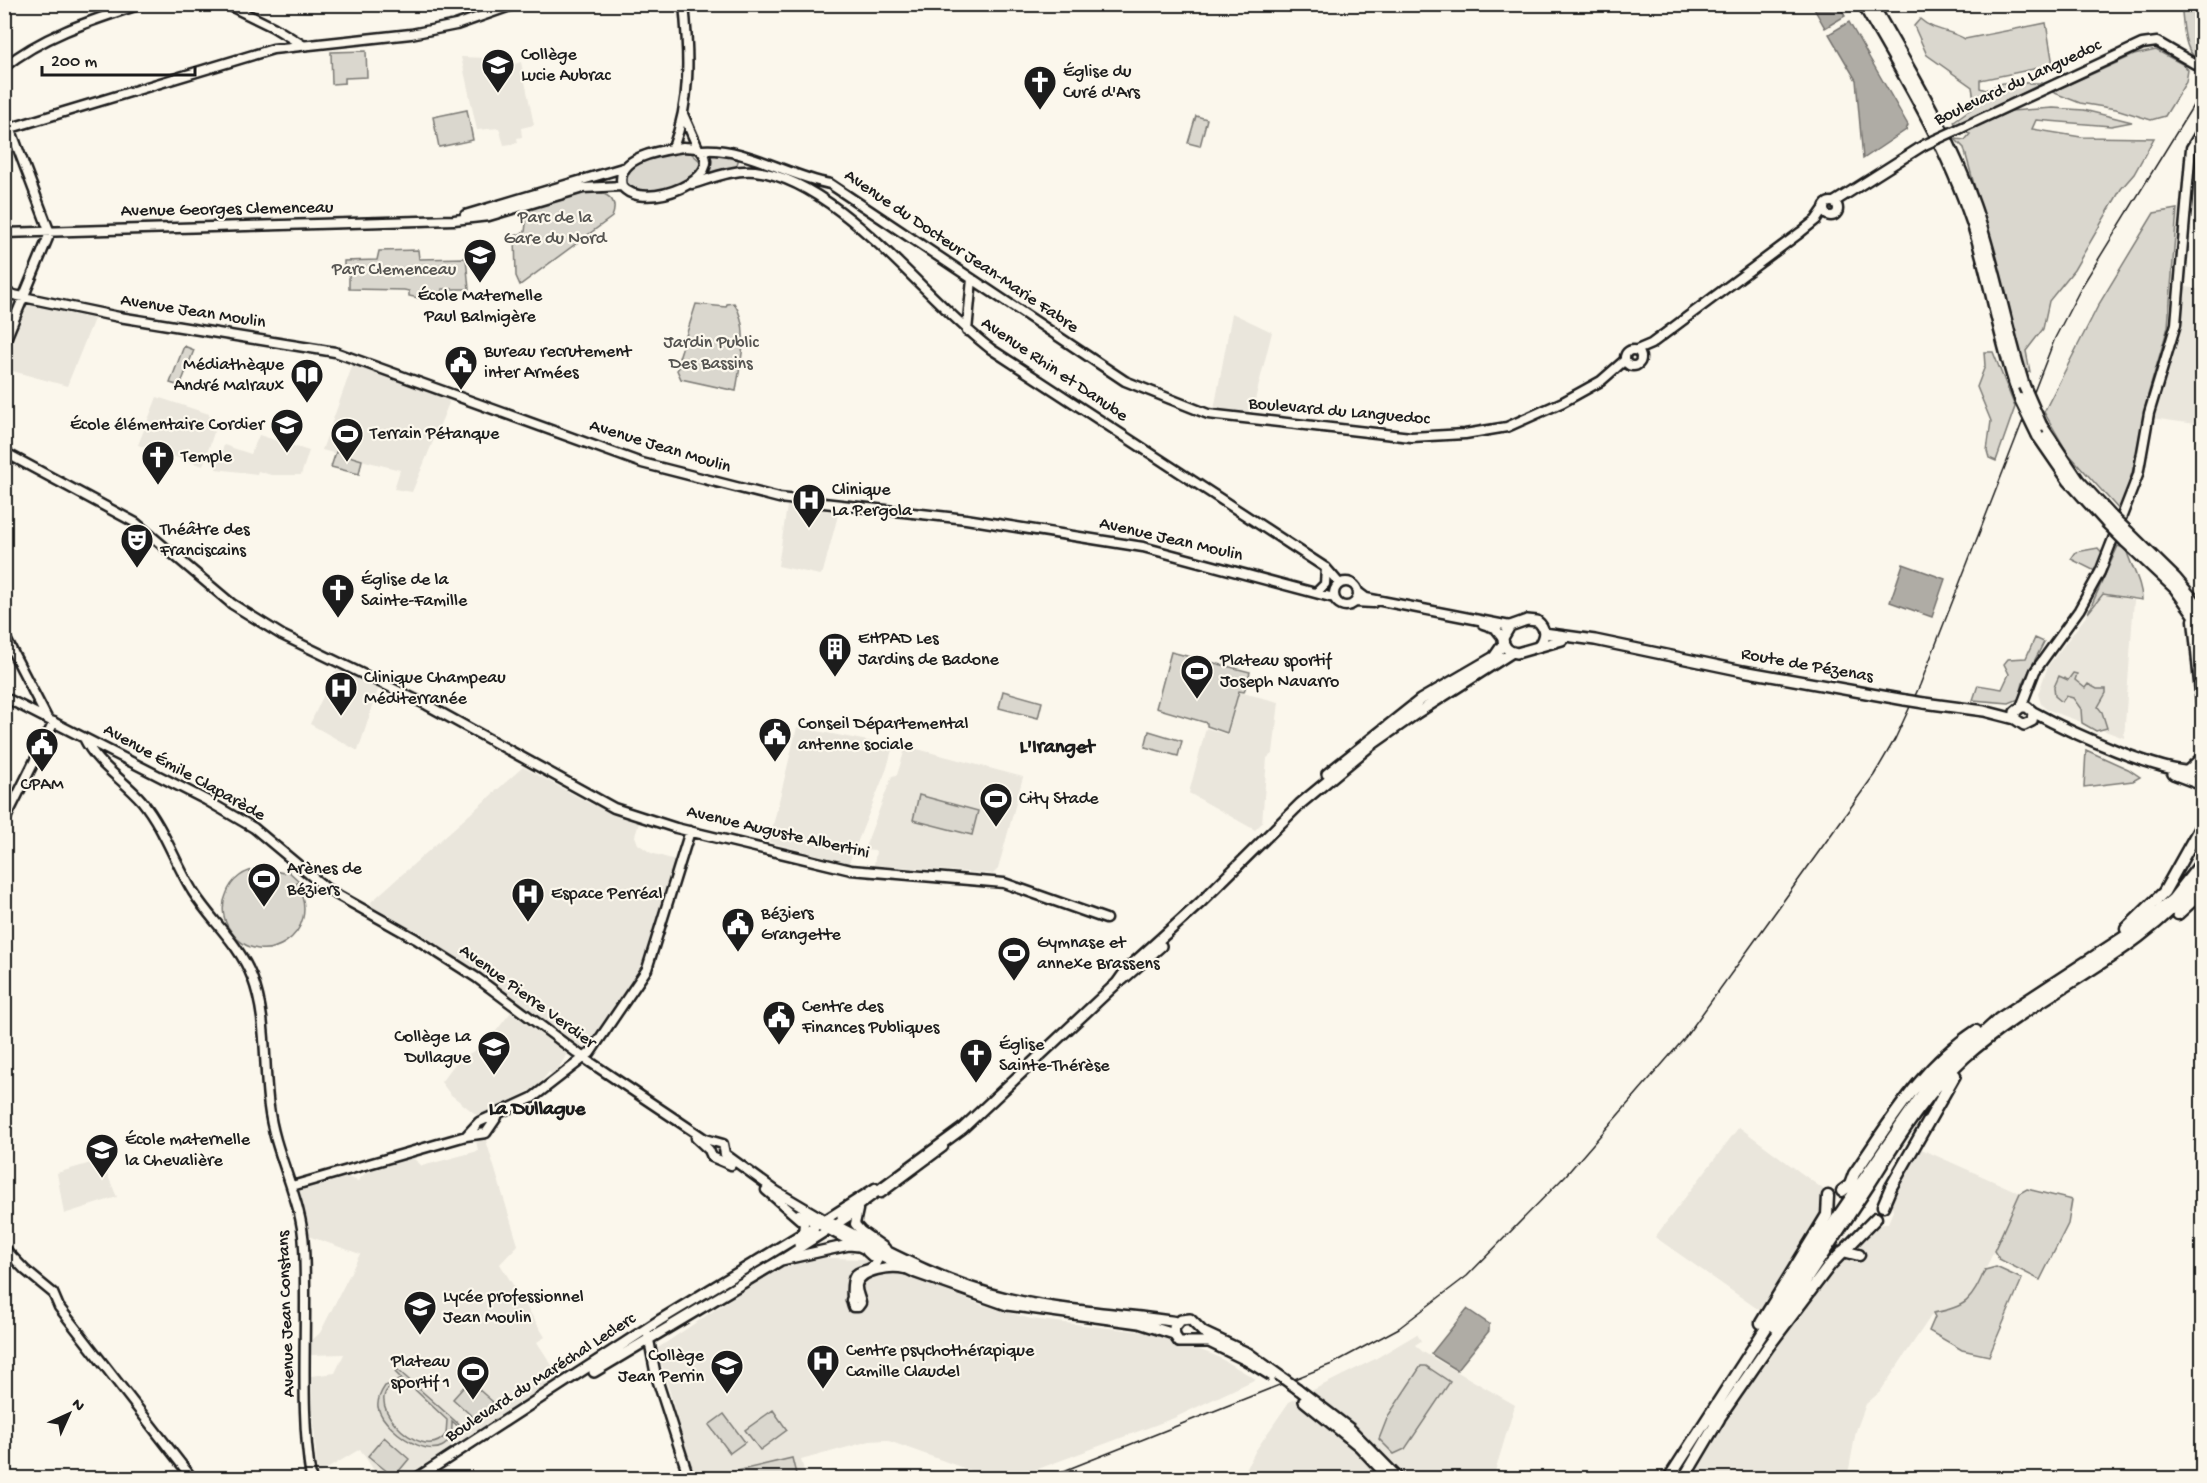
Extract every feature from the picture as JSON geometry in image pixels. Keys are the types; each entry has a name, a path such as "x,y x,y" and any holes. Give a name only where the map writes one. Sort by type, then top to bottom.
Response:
{"highway":[{"path":"1863,4 1923,109 1956,179 1974,230 2008,363 2020,399 2069,481 2175,588 2198,622 2202,639"},
{"path":"1872,4 1934,114 1967,185 1988,252 2024,386 2040,430"},
{"path":"2127,537 2147,551 2202,599"},
{"path":"2147,551 2202,610"},
{"path":"2198,622 2202,704"},
{"path":"2187,772 2202,758"},
{"path":"2082,970 2158,900 2183,862 2202,824"},
{"path":"1669,1479 1844,1214 1947,1074 1984,1042 2160,911 2184,886 2202,862"},
{"path":"1842,1191 1850,1185 1854,1174 1904,1101 1938,1060 1961,1040 2023,1000 2082,970 2155,926 2176,908 2202,876"},
{"path":"2082,970 2101,968 2151,937 2202,892"},
{"path":"1861,1190 1920,1094 1944,1067 1999,1019 2045,989"},
{"path":"1883,1206 1891,1187 1929,1124 1950,1083 1984,1042"},
{"path":"1726,1390 1765,1317 1827,1215 1828,1196"},
{"path":"1684,1479 1715,1424 1844,1214"},
{"path":"1715,1424 1767,1347 1843,1251 1876,1218"},
{"path":"1843,1251 1859,1255"},
{"path":"1677,1479 1767,1340"},
{"path":"1660,1479 1711,1413"}],"main road":[{"path":"1300,804 1302,798 1335,767 1394,720 1430,694 1494,657 1510,626 1531,619 1542,624 1544,633 1540,644"},
{"path":"1544,633 1626,647"},
{"path":"842,1217 957,1132 1117,983 1156,942 1200,903 1300,804 1370,746 1417,712 1511,653 1540,644 1569,639 1626,647"},
{"path":"1503,641 1511,653"},
{"name":"Route de Pézenas","path":"1626,647 1905,700 1984,711 2023,711 2113,748 2187,772 2202,771"},
{"path":"1417,712 1430,694"},
{"path":"2023,711 2031,722"},
{"name":"Route de Pézenas","path":"2023,711 2022,725 2031,722 2054,724"},
{"path":"1370,746 1371,741 1394,720"},
{"name":"Route de Pézenas","path":"2113,748 2148,766 2202,785"},
{"path":"1117,983 1131,974 1195,912 1200,903"},
{"path":"819,1226 833,1228 964,1285 1010,1299 1177,1322 1190,1319 1198,1327 1247,1356 1350,1428 1398,1479"},
{"name":"Boulevard du Maréchal Leclerc","path":"425,1479 632,1348 648,1333 660,1331 688,1309 803,1234 819,1226"},
{"name":"Boulevard du Maréchal Leclerc","path":"417,1479 819,1226"},
{"name":"Boulevard du Maréchal Leclerc","path":"688,1309 781,1260 842,1246 861,1247"},
{"path":"861,1247 916,1273 1007,1305 1139,1323 1161,1328 1174,1334 1179,1341 1209,1342 1247,1356"},
{"path":"1174,1334 1177,1322"},
{"path":"1191,1342 1198,1334 1198,1327"},
{"path":"1296,1391 1359,1446 1389,1479"}],"street":[{"path":"4,67 26,49 79,26 141,4"},
{"path":"226,4 301,44"},
{"path":"7,129 220,63 285,47 382,39 436,30 496,13 516,4"},
{"path":"673,148 683,114 690,55 684,4"},
{"path":"285,47 289,43 289,36"},
{"name":"Boulevard du Languedoc","path":"1836,206 1900,158 1924,145 2142,44 2157,42 2202,68"},
{"path":"4,112 7,129 50,233 4,344"},
{"path":"683,114 700,149 704,169 692,184"},
{"path":"2023,711 2029,686 2040,662 2079,610 2094,585 2121,523 2138,475 2152,402 2176,324 2191,148 2202,130"},
{"path":"2192,157 2202,138"},
{"name":"Avenue du Docteur Jean-Marie Fabre","path":"673,148 700,149 749,157 805,179 830,184 1125,381 1193,408"},
{"name":"Avenue Georges Clemenceau","path":"450,220 626,167 640,157 673,148"},
{"path":"622,186 621,178 626,167"},
{"name":"Avenue Rhin et Danube","path":"622,186 631,194 653,196 734,172 755,171 804,189 846,216 967,331 1027,375 1326,568 1337,586"},
{"name":"Avenue Georges Clemenceau","path":"4,233 450,220 489,216 583,188 622,186"},
{"path":"1639,354 1628,351 1627,363 1638,365 1639,354 1651,344 1816,220 1826,213 1835,215 1836,206 1827,202 1826,213"},
{"path":"967,331 972,279"},
{"path":"956,319 965,316 976,291 988,289"},
{"name":"Avenue Jean Moulin","path":"4,293 135,320 335,352 642,463 779,498 966,519 1143,547 1334,598"},
{"name":"Boulevard du Languedoc","path":"1193,408 1208,414 1246,420 1437,438 1507,427 1570,399 1627,363"},
{"name":"Avenue Auguste Albertini","path":"4,452 136,523 232,604 249,615 306,648 428,705 614,808 690,831 851,870 1005,883 1106,919"},
{"path":"1317,592 1325,584 1326,568"},
{"path":"1503,641 1490,625 1406,608 1356,602 1346,606 1334,598 1337,586 1351,582 1366,598 1510,626"},
{"name":"Avenue Jean Moulin","path":"1317,592 1337,586"},
{"path":"1356,602 1358,592"},
{"path":"4,635 51,720 4,822"},
{"name":"Avenue Émile Claparède","path":"4,697 206,800 254,828 319,883 357,907"},
{"name":"Avenue Jean Constans","path":"84,738 102,765 142,802 195,895 212,914 246,964 257,992 261,1008 269,1110 275,1138 292,1186 304,1245 305,1365 311,1479"},
{"path":"292,1186 466,1136 478,1130 487,1133 487,1124 532,1098 584,1058 647,969 690,831"},
{"name":"Avenue Pierre Verdier","path":"357,907 416,939 477,978 584,1058 675,1118 711,1146"},
{"path":"819,1226 957,1132"},
{"name":"Boulevard du Maréchal Leclerc","path":"781,1260 833,1228 930,1158 957,1132"},
{"path":"722,1156 723,1144 711,1146 712,1157 722,1156 776,1191 819,1226"},
{"path":"722,1156 804,1223 803,1234"},
{"path":"770,1194 819,1226"},
{"path":"859,1209 855,1214 855,1224 888,1251"},
{"path":"833,1228 873,1257 876,1264 872,1268 857,1273 853,1278 855,1297 858,1282 867,1274 893,1267 916,1273"},
{"path":"4,1248 25,1270 53,1293 59,1307 192,1479"},
{"path":"650,1355 651,1343 660,1331"},
{"path":"648,1333 650,1355 689,1479"},
{"path":"632,1348 641,1346 650,1355"}],"shaded area":[{"path":"1812,5 1839,5 1845,16 1825,28"},
{"path":"1849,22 1908,125 1906,130 1863,159 1856,80 1829,34"},
{"name":"Collège Lucie Aubrac","path":"461,57 513,59 515,64 521,62 534,125 521,128 522,137 517,138 518,143 504,145 499,128 477,130"},
{"path":"2177,285 2202,290 2202,425 2152,418"},
{"path":"28,304 94,319 67,386 5,369 5,360"},
{"path":"1232,313 1272,332 1251,416 1214,410"},
{"path":"353,364 448,399 449,403 412,492 394,489 400,470 322,450"},
{"path":"157,397 209,414 218,420 203,466 138,445"},
{"path":"259,435 309,451 301,475 271,475 258,471 257,474 216,469 224,445 251,454"},
{"name":"Clinique La Pergola","path":"787,506 836,512 838,515 823,572 820,575 778,566"},
{"path":"1903,564 1945,579 1932,617 1890,602"},
{"path":"2103,594 2134,600 2124,738 2046,709 2041,704 2038,694 2048,666"},
{"name":"Clinique Champeau Méditerranée","path":"340,670 376,686 378,690 358,751 310,724 335,671"},
{"path":"1239,692 1279,702 1273,753 1267,758 1262,823 1255,830 1189,793 1206,728 1228,735"},
{"path":"797,727 893,746 887,768 849,863 769,842"},
{"path":"906,746 1023,777 998,869 993,874 874,865 876,851 864,850 892,776 897,775"},
{"name":"Espace Perréal","path":"523,767 589,803 639,823 635,836 638,844 651,853 675,860 641,966 585,1052 482,975 372,907 371,902"},
{"name":"Collège La Dullague","path":"511,1012 567,1054 556,1073 553,1075 549,1072 537,1087 478,1116 450,1094 441,1082 458,1060 486,1044"},
{"path":"1739,1127 1831,1195 1762,1312 1655,1237"},
{"path":"485,1137 518,1245 500,1264 545,1337 537,1342 560,1378 403,1478 379,1478 360,1449 317,1475 311,1376 335,1373 344,1354 311,1355 311,1341 320,1333 360,1254 308,1236 300,1191 347,1177 358,1181 367,1171 413,1158 422,1166 478,1151 476,1140"},
{"path":"1919,1148 2020,1193 1975,1293 1957,1309 1933,1313 1880,1392 1866,1404 1856,1431 1849,1469 1843,1478 1692,1478 1713,1439 1754,1376 1839,1257 1871,1227 1888,1223 1893,1211 1890,1198"},
{"path":"101,1160 117,1197 64,1214 57,1173"},
{"path":"803,1257 863,1259 982,1305 1031,1319 1144,1332 1172,1339 1216,1356 1256,1379 1174,1418 1014,1478 991,1478 886,1440 870,1441 801,1460 806,1478 694,1478 663,1368 655,1350 789,1260"},
{"path":"1467,1309 1489,1324 1489,1331 1457,1370 1431,1354"},
{"path":"1417,1334 1421,1341 1415,1345 1423,1352 1515,1405 1493,1478 1253,1478 1244,1473 1256,1450 1289,1402 1375,1359"}],"green space":[{"path":"2181,5 2202,5 2202,60 2195,57 2187,45"},
{"path":"1920,19 1930,26 1965,39 2046,23 2053,65 1980,80 1980,88 1986,90 2003,83 2043,83 1956,127 1954,121 1975,106 1972,87 1927,55 1914,26"},
{"path":"2156,50 2184,65 2188,70 2186,82 2165,116 2151,120 2116,109 2080,103 2052,92 2134,55"},
{"path":"366,51 367,77 345,78 345,83 332,84 331,52"},
{"path":"2053,108 2084,110 2132,122 2111,126 2036,120 2032,129 2081,137 2154,138 2074,270 2049,301 2043,329 2026,351 2030,372 2026,373 1964,148 1955,139 1965,140 1970,134 1964,132 2011,111"},
{"path":"467,110 473,140 439,147 433,117"},
{"path":"1196,116 1207,119 1200,146 1188,143"},
{"path":"684,152 691,153 701,162 701,171 685,182 668,188 650,192 631,192 623,178 635,165 650,158"},
{"path":"706,152 739,158 736,168 709,176 711,168"},
{"name":"Parc de la Gare du Nord","path":"583,191 602,193 611,199 614,204 612,217 520,285 516,276 515,236 525,232 528,207"},
{"path":"2177,209 2168,327 2148,395 2138,451 2121,512 2067,452 2044,412 2099,304 2154,213"},
{"name":"Parc Clemenceau","path":"418,250 419,259 466,258 469,289 442,289 441,295 423,299 409,296 409,291 404,290 349,289 349,272 344,272 344,261 377,260 379,251"},
{"name":"Jardin Public Des Bassins","path":"734,303 739,313 743,335 736,391 681,379 677,370 682,364 679,358 696,304 726,307 727,304"},
{"path":"184,346 194,350 180,386 170,383"},
{"path":"1984,352 1993,352 2015,407 1996,461 1989,458 1987,451 1991,421 1977,387 1985,366"},
{"name":"Terrain Pétanque","path":"336,452 362,460 359,474 331,467"},
{"path":"2118,546 2126,549 2142,593 2142,600 2103,594 2088,613"},
{"path":"2098,548 2103,554 2095,571 2071,559 2076,552"},
{"path":"2035,638 2044,642 2023,683 2019,699 2009,703 1973,700 1978,685 2002,689 2009,674 2004,664 2008,659 2026,658"},
{"name":"Plateau sportif Joseph Navarro","path":"1171,652 1250,672 1244,692 1239,691 1227,733 1207,726 1207,723 1156,708"},
{"path":"2073,673 2077,674 2075,680 2085,688 2088,684 2097,689 2106,689 2098,707 2107,728 2096,731 2082,723 2081,709 2073,698 2066,696 2062,702 2055,696 2054,687 2059,676 2068,680"},
{"path":"1003,691 1042,702 1038,718 999,708"},
{"path":"1149,731 1182,741 1178,756 1145,747"},
{"path":"2086,750 2140,777 2133,781 2084,787"},
{"path":"919,795 978,811 972,835 913,820"},
{"name":"Arènes de Béziers","path":"261,868 284,873 287,870 299,881 296,884 303,902 303,918 296,932 286,942 272,948 257,949 242,943 230,930 224,913 224,899 235,880 244,873"},
{"path":"2027,1189 2072,1200 2068,1224 2040,1280 1999,1259 1994,1251 2020,1193"},
{"path":"1996,1267 2022,1279 1989,1356 1962,1350 1929,1331 1935,1317 1933,1313 1954,1308 1967,1301 1985,1270"},
{"path":"1421,1366 1426,1366 1450,1382 1405,1449 1394,1454 1379,1439 1388,1416"},
{"path":"398,1370 464,1429 463,1431 452,1421 450,1438 442,1447 431,1448 404,1438 392,1428 383,1417 378,1404 385,1386 402,1379 395,1372","holes":["403,1384 412,1387 447,1420 446,1434 435,1442 421,1442 407,1435 395,1424 387,1411 384,1399 389,1389"]},
{"name":"Plateau sportif 1","path":"469,1381 493,1402 477,1421 453,1399"},
{"path":"773,1410 787,1430 760,1450 745,1430"},
{"path":"724,1414 745,1442 730,1453 709,1425"},
{"path":"384,1437 409,1459 394,1477 368,1456"},
{"path":"792,1458 797,1478 721,1478 720,1475"}],"railway":[{"path":"1046,1478 1332,1364 1399,1328 1467,1276 1566,1175 1684,1039 1874,775 1895,739 1920,685 2055,338 2082,286 2202,91"}],"place":[{"name":"Collège Lucie Aubrac","path":"498,94"},
{"name":"Église du Curé d'Ars","path":"1040,111"},
{"name":"École Maternelle Paul Balmigère","path":"480,284"},
{"name":"Bureau recrutement inter Armées","path":"461,391"},
{"name":"Médiathèque André Malraux","path":"307,404"},
{"name":"École élémentaire Cordier","path":"287,454"},
{"name":"Terrain Pétanque","path":"347,463"},
{"name":"Temple","path":"158,486"},
{"name":"Clinique La Pergola","path":"809,529"},
{"name":"Théâtre des Franciscains","path":"137,569"},
{"name":"Église de la Sainte-Famille","path":"338,619"},
{"name":"EHPAD Les Jardins de Badone","path":"835,678"},
{"name":"Plateau sportif Joseph Navarro","path":"1197,700"},
{"name":"Clinique Champeau Méditerranée","path":"341,717"},
{"name":"Conseil Départemental antenne sociale","path":"775,763"},
{"name":"CPAM","path":"42,773"},
{"name":"City Stade","path":"996,828"},
{"name":"Arènes de Béziers","path":"264,908"},
{"name":"Espace Perréal","path":"528,923"},
{"name":"Béziers Grangette","path":"738,953"},
{"name":"Gymnase et annexe Brassens","path":"1014,982"},
{"name":"Centre des Finances Publiques","path":"779,1046"},
{"name":"Collège La Dullague","path":"494,1076"},
{"name":"Église Sainte-Thérèse","path":"976,1084"},
{"name":"École maternelle la Chevalière","path":"102,1179"},
{"name":"Lycée professionnel Jean Moulin","path":"420,1336"},
{"name":"Centre psychothérapique Camille Claudel","path":"823,1390"},
{"name":"Collège Jean Perrin","path":"727,1395"},
{"name":"Plateau sportif 1","path":"473,1401"}],"district":[{"name":"L'Iranget","path":"1057,748"},
{"name":"La Dullague","path":"537,1110"}]}
